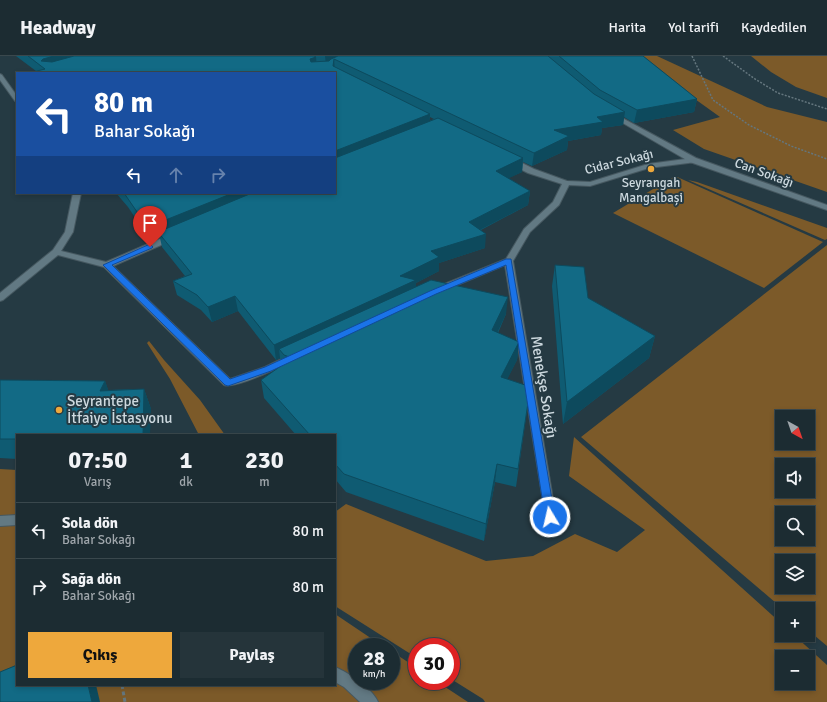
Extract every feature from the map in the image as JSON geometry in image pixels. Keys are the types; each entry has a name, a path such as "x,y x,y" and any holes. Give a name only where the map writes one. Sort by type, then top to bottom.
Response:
{"street":[{"path":"0,76 9,85 16,98"},
{"name":"Can Sokağı","path":"602,109 692,160 827,208"},
{"name":"Cidar Sokağı","path":"502,157 531,171 566,183 590,184 648,166 692,160"},
{"path":"433,292 509,261 527,231 556,203 566,183"},
{"path":"0,298 56,252 69,232 76,194"},
{"path":"106,265 178,235"},
{"path":"56,252 106,265 228,383 268,369 304,352"},
{"name":"Menekşe Sokağı","path":"509,261 550,517"},
{"path":"0,521 16,520"},
{"path":"336,675 349,682 371,702"}],"path":[{"path":"692,56 713,100 756,128 791,146 827,159"},
{"path":"723,56 755,79 778,93 827,109"},
{"path":"122,686 125,702"}],"shaded area":[{"path":"635,56 657,56 767,107 827,122 827,192 704,149 673,130 720,117"},
{"path":"751,56 827,56 827,98 796,87 771,72"},
{"path":"675,176 823,242 764,288 613,213"},
{"path":"688,180 827,228 827,239 825,240"},
{"path":"827,245 827,646 815,636 815,602 775,602 581,437"},
{"path":"149,341 200,400 224,434 198,434 170,379 147,343"},
{"path":"574,437 775,618 775,642 802,642 810,650 775,650 775,690 815,690 815,654 827,665 827,702 485,702 483,699 460,685 460,638 408,638 408,652 400,647 400,638 385,638 336,607 336,511 346,504 486,561 533,556 575,534 617,552 645,530 569,476"},
{"path":"0,469 16,470 16,686 336,686 336,615 371,638 348,638 348,690 400,690 400,657 408,662 408,690 450,690 468,702 0,702"}],"building":[{"path":"28,56 54,56 41,61 52,62 74,56 316,57 310,59 311,62 329,61 338,56 548,56 594,94 625,112 597,117 603,122 554,130 569,136 534,153 334,59 333,66 430,114 336,151 336,72 33,72 45,69"},
{"path":"559,56 643,56 697,99 637,110 600,90"},
{"path":"438,118 523,158 496,171 530,191 469,222 486,234 431,251 439,257 400,276 416,280 274,345 235,296 208,307 197,295 173,281 192,274 158,232 250,194 336,194 336,158"},
{"path":"125,194 230,194 153,225 149,221 144,222"},
{"path":"555,265 584,267 588,298 655,336 567,402"},
{"path":"431,280 508,297 492,330 519,342 501,377 528,386 529,396 518,469 497,464 486,524 344,474 336,465 336,434 309,434 261,380 292,358 284,355 279,349"},
{"path":"0,380 105,381 100,391 144,389 143,434 16,434 16,439 0,439"},
{"path":"16,665 16,686 88,686 92,702 0,702 0,672"}],"place":[{"name":"Seyrangah Mangalbași","path":"651,169"},
{"name":"Seyrantepe İtfaiye İstasyonu","path":"59,410"}],"route":[{"path":"150,247 106,265 228,383 268,369 433,292 509,261 550,517"}]}
